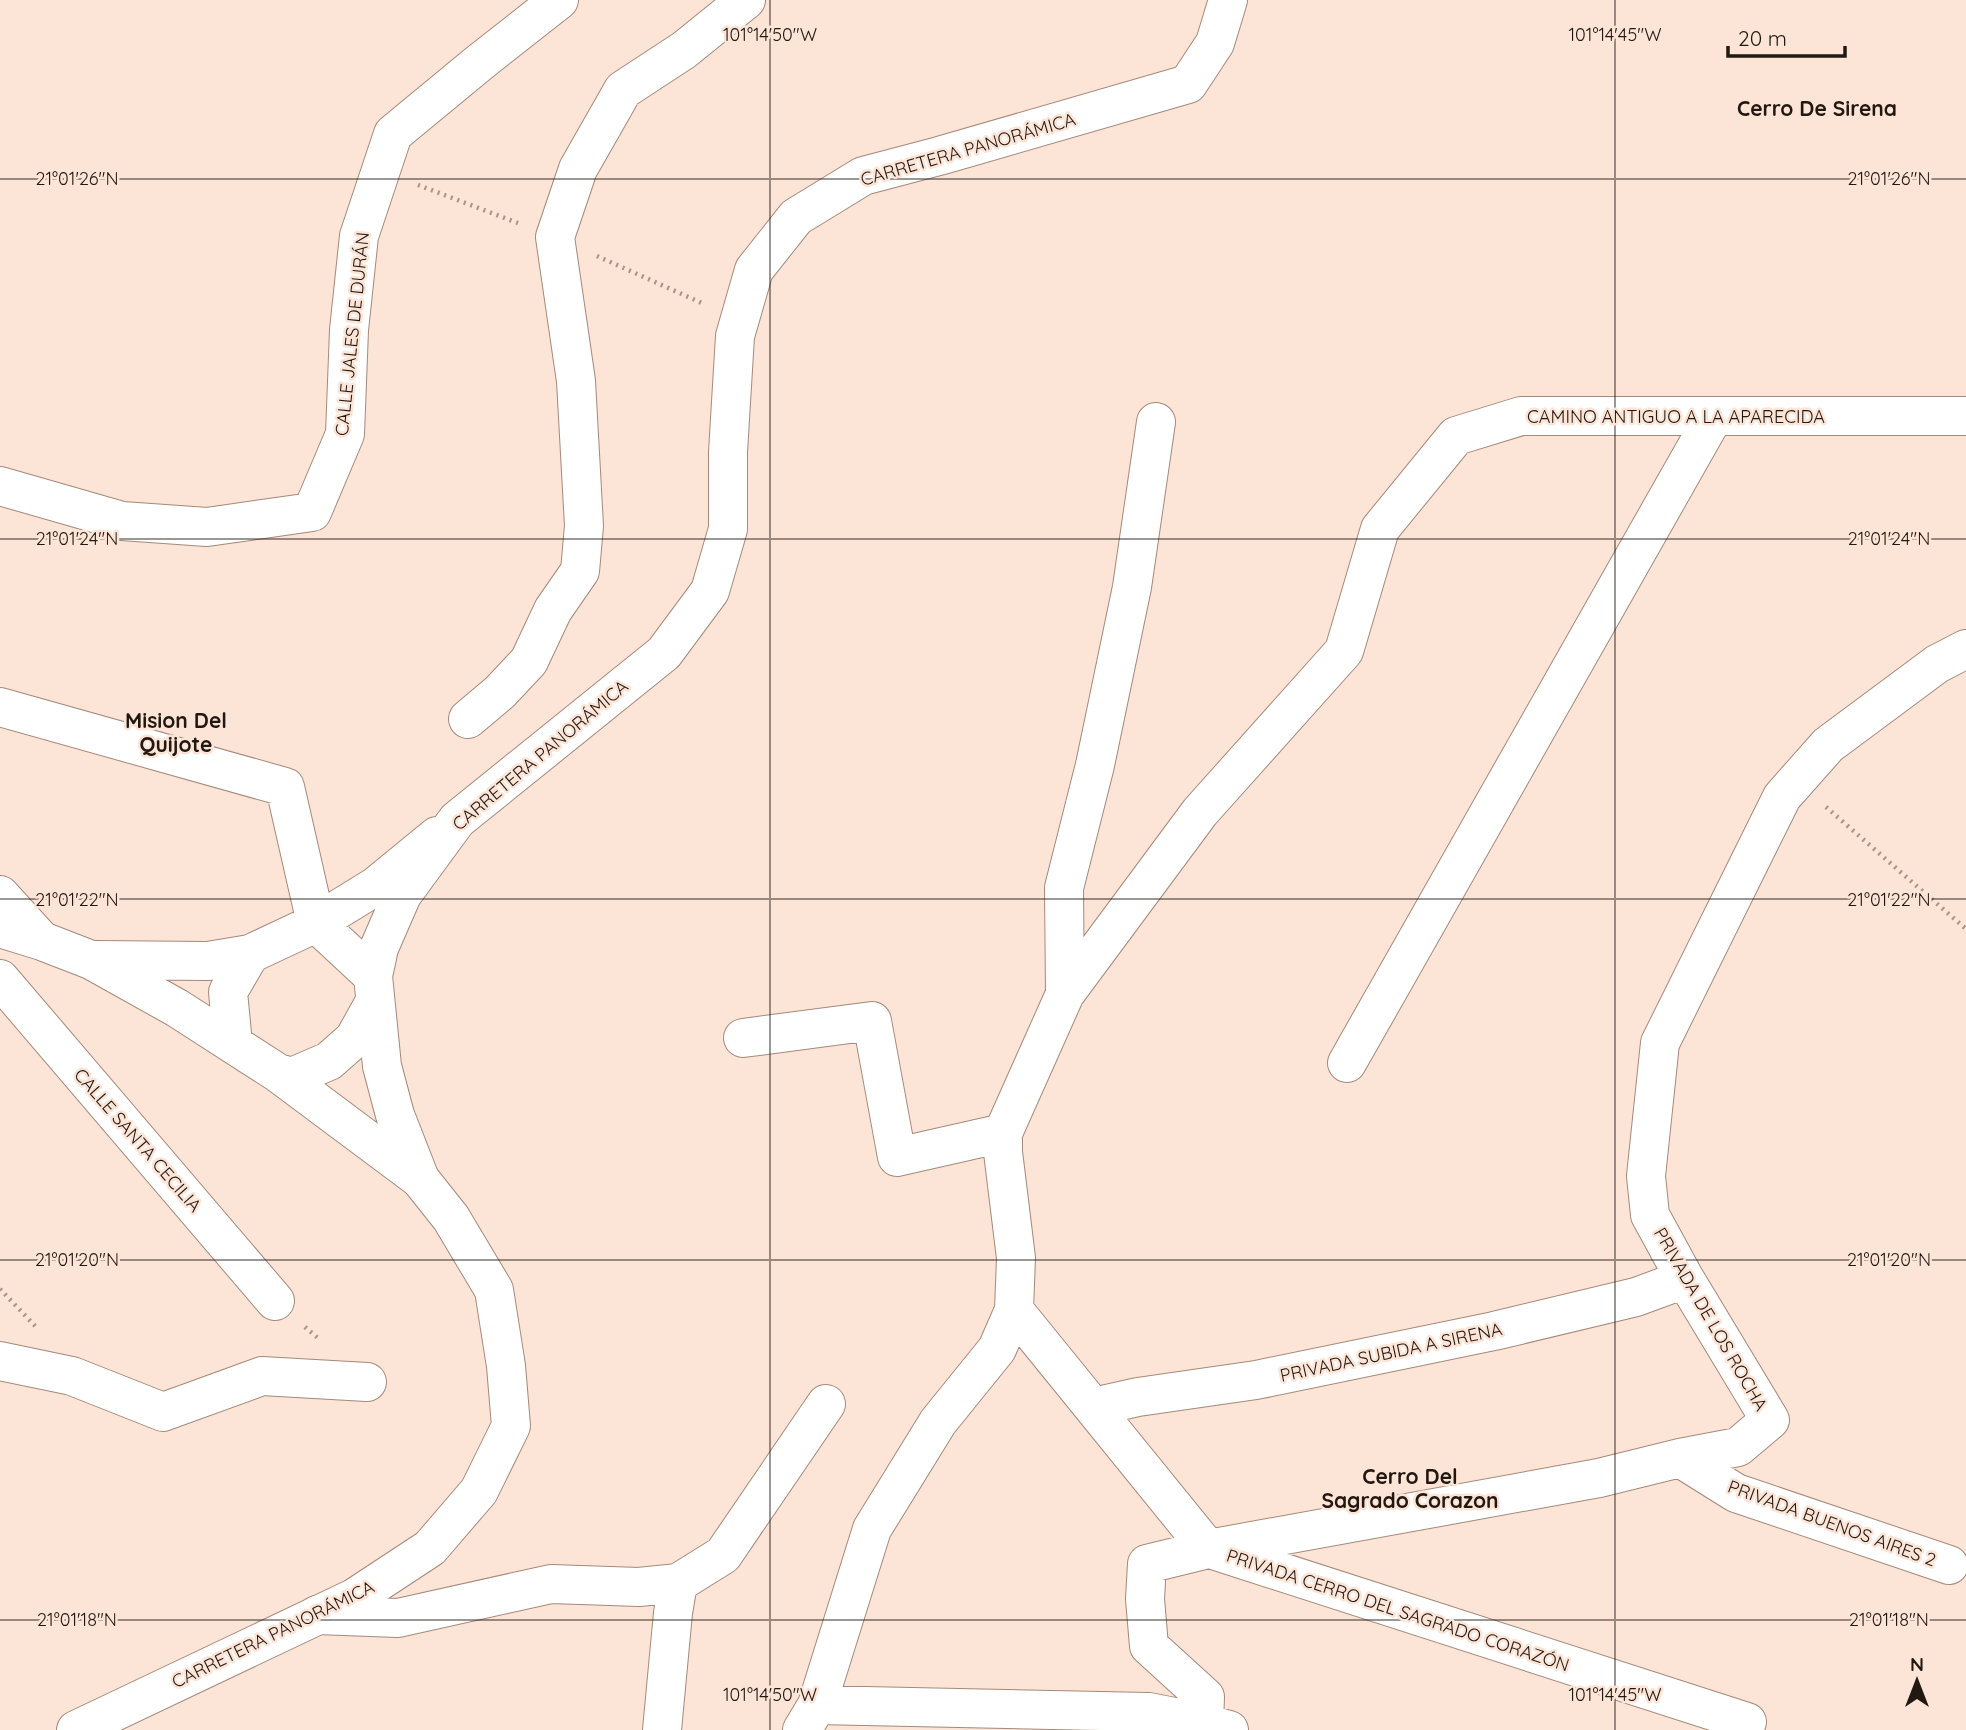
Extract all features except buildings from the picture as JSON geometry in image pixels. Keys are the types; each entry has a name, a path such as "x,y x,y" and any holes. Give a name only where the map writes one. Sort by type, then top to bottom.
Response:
{"street":[{"name":"CALLE JALES DE DURÁN","path":"0,486 122,521 207,527 312,512 345,434 349,330 359,236 393,134 559,0"},
{"path":"468,719 500,692 529,661 553,610 580,571 584,526 576,381 555,237 578,169 623,90 684,50 746,0"},
{"name":"CARRETERA PANORÁMICA","path":"76,1730 354,1598 430,1548 479,1491 511,1426 506,1366 494,1290 451,1218 420,1180 395,1115 382,1066 374,990 379,948 402,895 457,820 664,653 710,591 728,529 727,452 735,336 754,270 796,217 863,176 952,153 1188,84 1214,43 1228,0"},
{"name":"CAMINO ANTIGUO A LA APARECIDA","path":"810,1717 872,1529 937,1422 997,1349 1014,1310 1016,1258 1003,1133 1065,994 1200,813 1344,651 1380,529 1456,436 1521,416 1966,416"},
{"path":"1347,1063 1714,416"},
{"path":"1065,994 1063,888 1095,765 1132,587 1156,422"},
{"name":"PRIVADA DE LOS ROCHA","path":"1680,1458 1738,1447 1770,1420 1685,1279 1650,1215 1646,1176 1660,1043 1782,797 1828,745 1937,664 1966,649"},
{"path":"0,707 285,787 316,923 374,990 354,1039 329,1061 292,1077 278,1073"},
{"path":"91,960 208,961 250,954 316,923 376,886 457,820"},
{"path":"0,895 42,941"},
{"path":"0,928 91,960 177,1008 278,1073 420,1180"},
{"path":"233,1044 228,992 250,954"},
{"name":"CALLE SANTA CECILIA","path":"0,979 275,1301"},
{"path":"743,1038 872,1021 897,1157 1003,1133"},
{"name":"PRIVADA SUBIDA A SIRENA","path":"1093,1407 1138,1397 1256,1380 1494,1331 1636,1297 1685,1279"},
{"path":"1014,1310 1208,1549"},
{"path":"0,1361 72,1376 163,1412 262,1376 367,1382"},
{"path":"317,1615 398,1618 551,1584 639,1587 678,1583 723,1555 825,1404"},
{"path":"1217,1726 1205,1698 1149,1646 1145,1599 1147,1564 1208,1549 1599,1478 1680,1458"},
{"name":"PRIVADA BUENOS AIRES 2","path":"1680,1458 1736,1493 1949,1564"},
{"name":"PRIVADA CERRO DEL SAGRADO CORAZÓN","path":"1208,1549 1747,1722"},
{"path":"662,1730 678,1583"},
{"path":"810,1717 1149,1712 1217,1726"}],"path":[{"path":"1797,781 1966,929"}],"district":[{"name":"Cerro De Sirena","path":"1817,108"},
{"name":"Mision Del Quijote","path":"176,732"},
{"name":"Cerro Del Sagrado Corazon","path":"1410,1488"}]}
